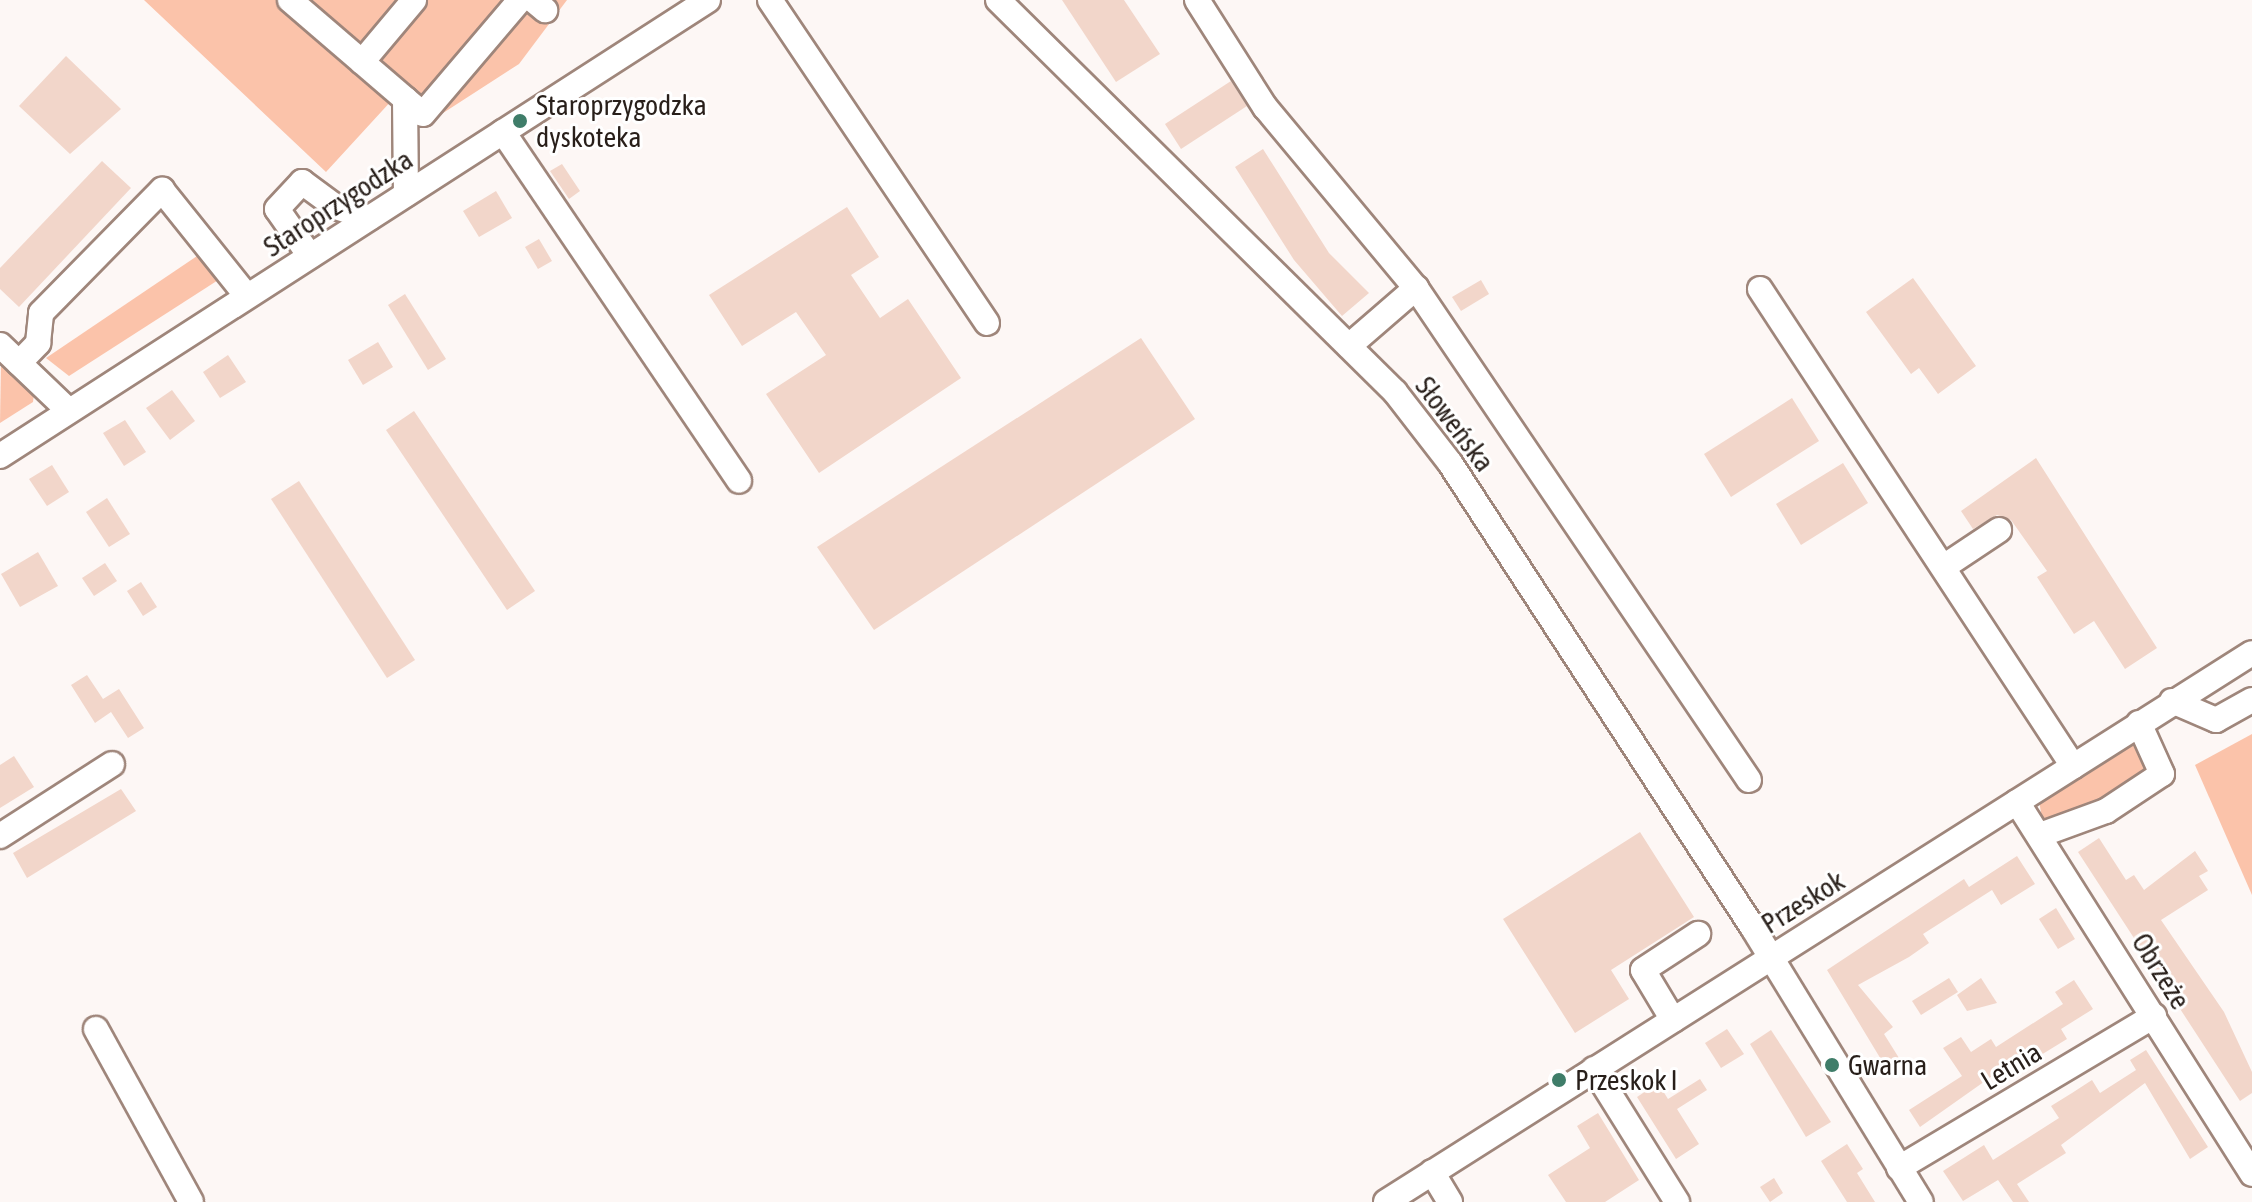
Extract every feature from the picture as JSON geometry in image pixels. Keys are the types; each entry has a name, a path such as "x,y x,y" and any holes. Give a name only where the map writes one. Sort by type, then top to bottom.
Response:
{"street":[{"path":"290,0 423,114 520,0"},
{"path":"362,62 414,0"},
{"name":"Staroprzygodzka","path":"0,456 708,0"},
{"path":"770,0 987,323"},
{"name":"Słoweńska","path":"998,0 1349,346 1450,463 1770,959"},
{"path":"1197,0 1265,107 1416,288 1749,780"},
{"path":"405,99 406,194"},
{"path":"503,132 739,481"},
{"path":"310,256 277,209 302,182 336,207 369,218"},
{"path":"19,363 38,343 41,313 162,190 247,296"},
{"path":"1349,346 1416,288"},
{"path":"1760,289 1945,566 2073,766"},
{"path":"0,345 69,411"},
{"path":"1945,566 1999,530"},
{"name":"Przeskok","path":"1386,1202 2252,653"},
{"path":"2172,701 2216,720 2252,700"},
{"path":"2040,835 2106,811 2162,774 2139,723"},
{"path":"0,836 112,764"},
{"name":"Obrzeże","path":"2017,802 2252,1174"},
{"path":"1673,1020 1643,970 1698,934"},
{"path":"1770,959 1921,1202"},
{"name":"Letnia","path":"1899,1168 2154,1016"},
{"path":"96,1029 191,1202"},
{"path":"1594,1069 1677,1202"},
{"path":"1432,1172 1450,1202"}],"shaded area":[{"path":"144,0 567,0 519,64 423,126 393,99 326,172"},
{"path":"203,252 226,275 69,376 46,358"},
{"path":"1,362 34,394 33,402 0,423"},
{"path":"2252,734 2252,895 2195,765"},
{"path":"2134,742 2152,770 2072,816 2042,819 2039,800"}],"building":[{"path":"1062,0 1124,0 1160,54 1116,82"},
{"path":"66,56 121,109 70,154 19,106"},
{"path":"1231,81 1247,106 1181,149 1165,124"},
{"path":"1263,149 1329,253 1369,293 1342,316 1294,260 1235,167"},
{"path":"102,161 131,188 19,307 0,289 0,268"},
{"path":"562,164 580,191 569,199 550,171"},
{"path":"496,191 512,218 479,237 463,211"},
{"path":"847,207 879,257 851,275 880,318 908,299 961,378 819,473 766,394 826,355 796,312 742,346 709,295"},
{"path":"539,239 552,261 538,269 525,247"},
{"path":"1913,278 1976,366 1938,394 1919,368 1911,374 1866,312"},
{"path":"1481,280 1489,294 1461,311 1452,297"},
{"path":"405,294 446,359 428,370 388,305"},
{"path":"1141,338 1195,419 874,630 817,547"},
{"path":"378,342 393,367 363,385 348,360"},
{"path":"228,355 246,382 220,398 203,372"},
{"path":"172,390 195,421 170,440 146,408"},
{"path":"1792,398 1819,441 1731,497 1704,454"},
{"path":"414,411 535,591 507,610 386,430"},
{"path":"125,420 146,452 124,466 103,433"},
{"path":"2036,458 2157,648 2125,669 2094,621 2074,634 2037,577 2047,571 2011,520 1997,515 1973,529 1961,511"},
{"path":"1843,463 1868,503 1801,545 1776,504"},
{"path":"52,465 69,492 47,506 29,479"},
{"path":"299,481 415,660 387,678 271,499"},
{"path":"107,498 130,534 109,547 86,512"},
{"path":"38,552 58,586 20,607 1,574"},
{"path":"105,563 117,581 94,596 82,578"},
{"path":"141,582 157,607 143,616 127,591"},
{"path":"87,675 103,699 119,689 144,728 128,738 111,712 95,723 71,685"},
{"path":"14,756 34,787 0,808 0,765"},
{"path":"121,789 136,811 27,878 13,853"},
{"path":"1640,832 1694,917 1611,970 1629,999 1575,1033 1503,919"},
{"path":"2099,838 2126,880 2134,875 2144,890 2195,851 2208,871 2199,876 2208,890 2161,920 2224,1012 2252,1072 2252,1093 2240,1101 2078,852"},
{"path":"2017,856 2035,884 2001,905 1992,890 1923,934 1929,943 1858,985 1893,1027 1884,1034 1899,1058 1885,1066 1827,970 1964,879 1969,887"},
{"path":"2056,908 2075,939 2058,949 2039,919"},
{"path":"1949,978 1958,992 1921,1015 1912,1001"},
{"path":"1981,978 1997,1003 1967,1011 1957,995"},
{"path":"2074,980 2093,1009 2061,1029 2067,1039 2028,1063 2022,1055 1920,1127 1909,1110 1962,1076 1943,1048 1961,1037 1971,1052 1991,1039 1996,1047 2063,1004 2055,992"},
{"path":"1727,1029 1744,1054 1721,1068 1705,1043"},
{"path":"1771,1030 1831,1122 1806,1137 1750,1044"},
{"path":"2146,1050 2208,1147 2190,1159 2145,1083 2061,1145 2066,1153 2017,1184 2029,1202 2013,1202 1998,1180 1963,1201 1943,1171 1984,1145 1993,1160 2059,1118 2051,1106 2092,1080 2100,1093 2136,1070 2130,1060"},
{"path":"1700,1079 1707,1090 1677,1109 1699,1144 1676,1159 1637,1097 1658,1083 1668,1099"},
{"path":"1598,1113 1639,1180 1605,1202 1566,1202 1548,1175 1590,1148 1577,1126"},
{"path":"1847,1144 1863,1169 1857,1173 1875,1202 1847,1202 1821,1161"},
{"path":"1774,1178 1783,1193 1770,1202 1760,1187"}],"place":[{"name":"Staroprzygodzka dyskoteka","path":"520,121"},
{"name":"Gwarna","path":"1832,1065"},
{"name":"Przeskok I","path":"1559,1080"}]}
